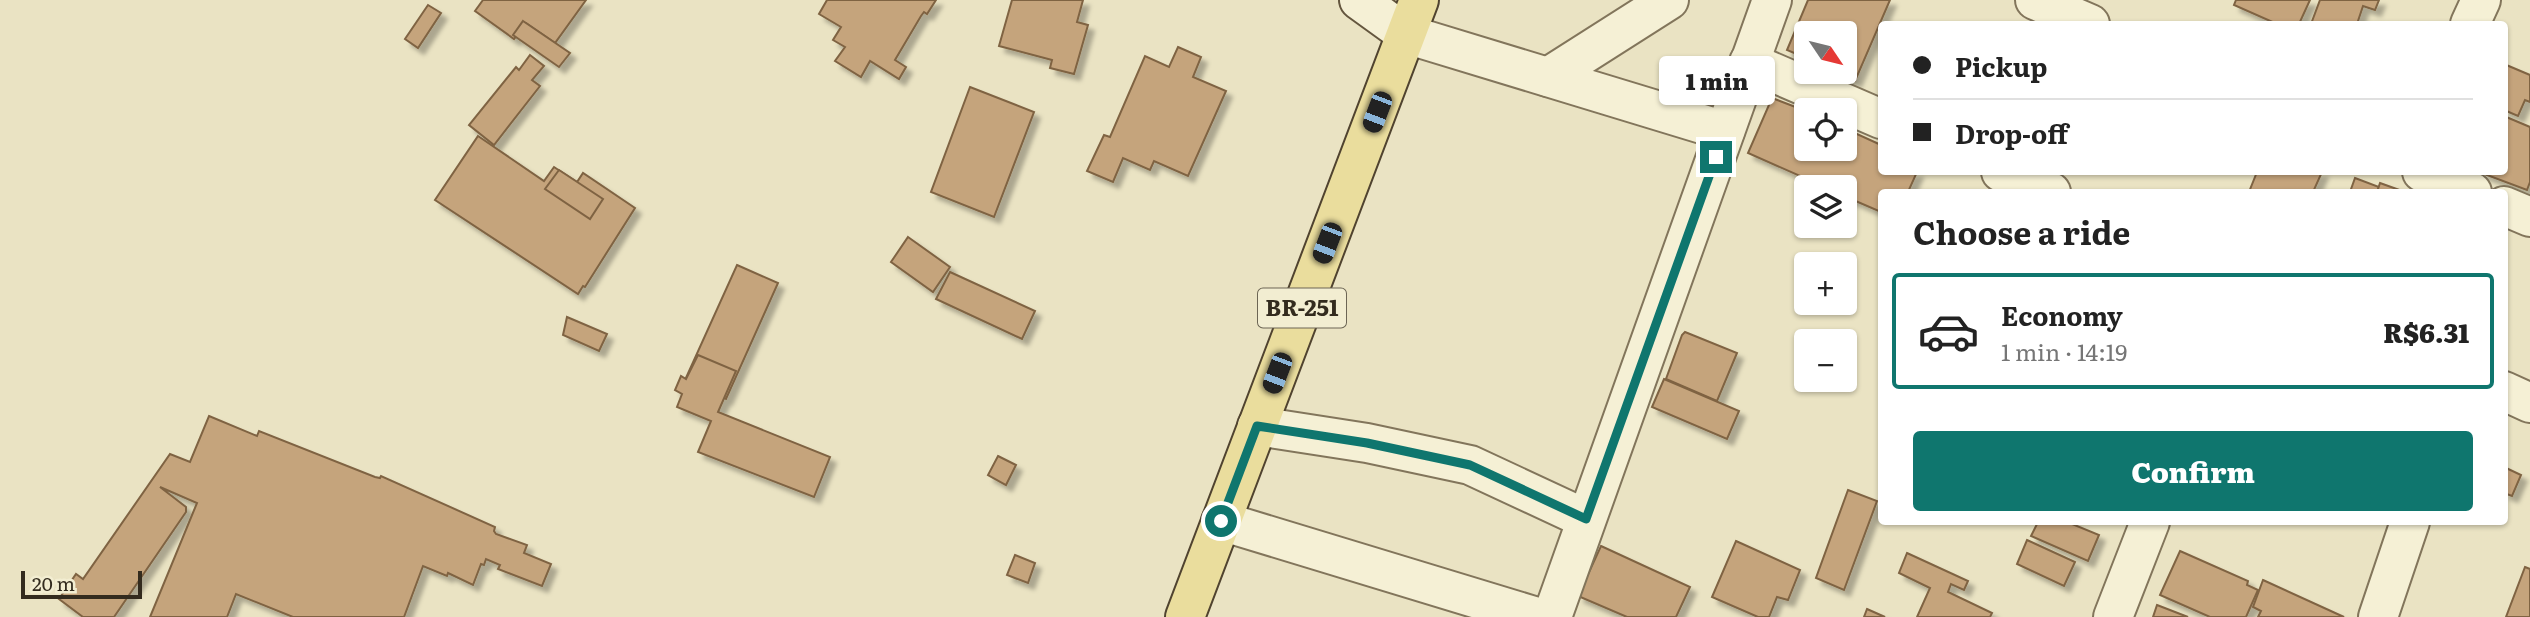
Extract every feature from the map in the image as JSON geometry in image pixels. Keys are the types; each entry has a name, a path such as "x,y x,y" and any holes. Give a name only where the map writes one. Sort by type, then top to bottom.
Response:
{"main road":[{"name":"BR-251","path":"1185,617 1413,17"}],"street":[{"path":"1359,0 1413,17 1548,77 1725,131"},
{"path":"1548,77 1669,0"},
{"path":"1552,617 1772,0"},
{"path":"2035,0 2091,16"},
{"path":"2471,21 2481,0"},
{"path":"1749,62 1878,118"},
{"path":"2430,175 2465,189"},
{"path":"2508,208 2530,217"},
{"path":"2508,393 2530,402"},
{"path":"1257,426 1367,443 1470,465 1586,519"},
{"path":"1221,521 1537,617"},
{"path":"2113,617 2149,525"},
{"path":"2378,617 2409,525"}],"building":[{"path":"483,0 586,0 555,43 526,23 514,39 475,11"},
{"path":"827,0 936,0 927,14 924,12 921,16 895,60 906,67 899,79 870,61 861,77 835,61 845,47 833,40 841,27 819,14"},
{"path":"1012,0 1083,0 1077,22 1088,25 1074,74 1050,68 1052,60 999,46"},
{"path":"1808,0 1890,0 1881,21 1878,21 1878,28 1857,76 1857,21 1799,21"},
{"path":"2236,0 2310,0 2300,21 2270,21 2234,5"},
{"path":"2320,0 2379,0 2375,10 2363,6 2358,21 2312,21"},
{"path":"428,5 441,13 418,48 405,39"},
{"path":"523,21 570,53 559,67 513,35"},
{"path":"1794,33 1794,53 1787,50"},
{"path":"1178,47 1201,57 1193,77 1226,91 1188,176 1154,161 1150,170 1123,158 1113,182 1087,171 1104,135 1110,137 1145,56 1169,67"},
{"path":"530,55 544,66 532,80 540,86 494,145 469,125 516,67 519,70"},
{"path":"2508,66 2530,75 2530,102 2525,100 2518,116 2508,112"},
{"path":"970,87 1034,112 994,217 931,192"},
{"path":"1772,98 1794,106 1794,161 1857,161 1857,134 1878,144 1878,175 1916,175 1909,189 1878,189 1878,211 1857,202 1857,175 1798,175 1748,153"},
{"path":"2508,118 2530,127 2530,182 2527,190 2487,175 2508,175"},
{"path":"478,136 544,181 554,167 577,182 583,173 635,208 578,294 435,200"},
{"path":"559,170 603,199 590,219 545,189"},
{"path":"2256,175 2321,175 2314,189 2250,189"},
{"path":"2355,178 2379,187 2378,189 2351,189"},
{"path":"2380,183 2397,189 2378,189"},
{"path":"908,237 950,267 933,292 891,262"},
{"path":"737,265 778,283 726,399 685,380"},
{"path":"950,272 1035,311 1022,339 936,299"},
{"path":"567,317 607,334 599,351 563,335"},
{"path":"1685,332 1737,353 1717,401 1666,379"},
{"path":"698,355 736,371 718,412 830,457 814,497 698,452 711,421 677,407 682,394 675,390 681,376 686,379"},
{"path":"1664,379 1739,411 1727,439 1652,407"},
{"path":"209,416 257,436 259,431 375,477 381,476 495,527 496,534 527,545 524,553 551,564 542,586 498,569 500,565 486,559 484,565 481,564 473,585 448,573 447,576 423,566 404,617 293,617 236,594 227,617 150,617 197,503 160,487 186,507 186,512 114,617 83,617 59,599 76,574 83,579 170,454 190,462"},
{"path":"998,456 1016,465 1006,485 988,475"},
{"path":"2508,469 2521,475 2512,496 2508,494"},
{"path":"1848,490 1877,501 1844,590 1816,578"},
{"path":"2036,525 2074,525 2099,535 2088,561 2031,536"},
{"path":"2027,540 2075,562 2064,586 2017,564"},
{"path":"1736,541 1800,570 1788,600 1777,597 1769,617 1758,617 1712,597"},
{"path":"1601,546 1690,587 1676,617 1627,617 1578,596"},
{"path":"2180,551 2248,581 2247,585 2258,590 2246,617 2210,617 2160,595"},
{"path":"1907,553 1968,581 1964,590 1951,584 1948,592 1992,613 1990,617 1917,617 1930,588 1899,573"},
{"path":"1015,555 1035,563 1028,583 1007,575"},
{"path":"2525,567 2530,569 2530,617 2506,617"},
{"path":"2263,580 2344,617 2258,617 2261,611 2253,607"},
{"path":"2157,605 2188,617 2153,617"},
{"path":"1867,609 1885,617 1864,617"}],"route":[{"path":"1221,521 1257,426 1367,443 1470,465 1586,519 1716,157"}]}
